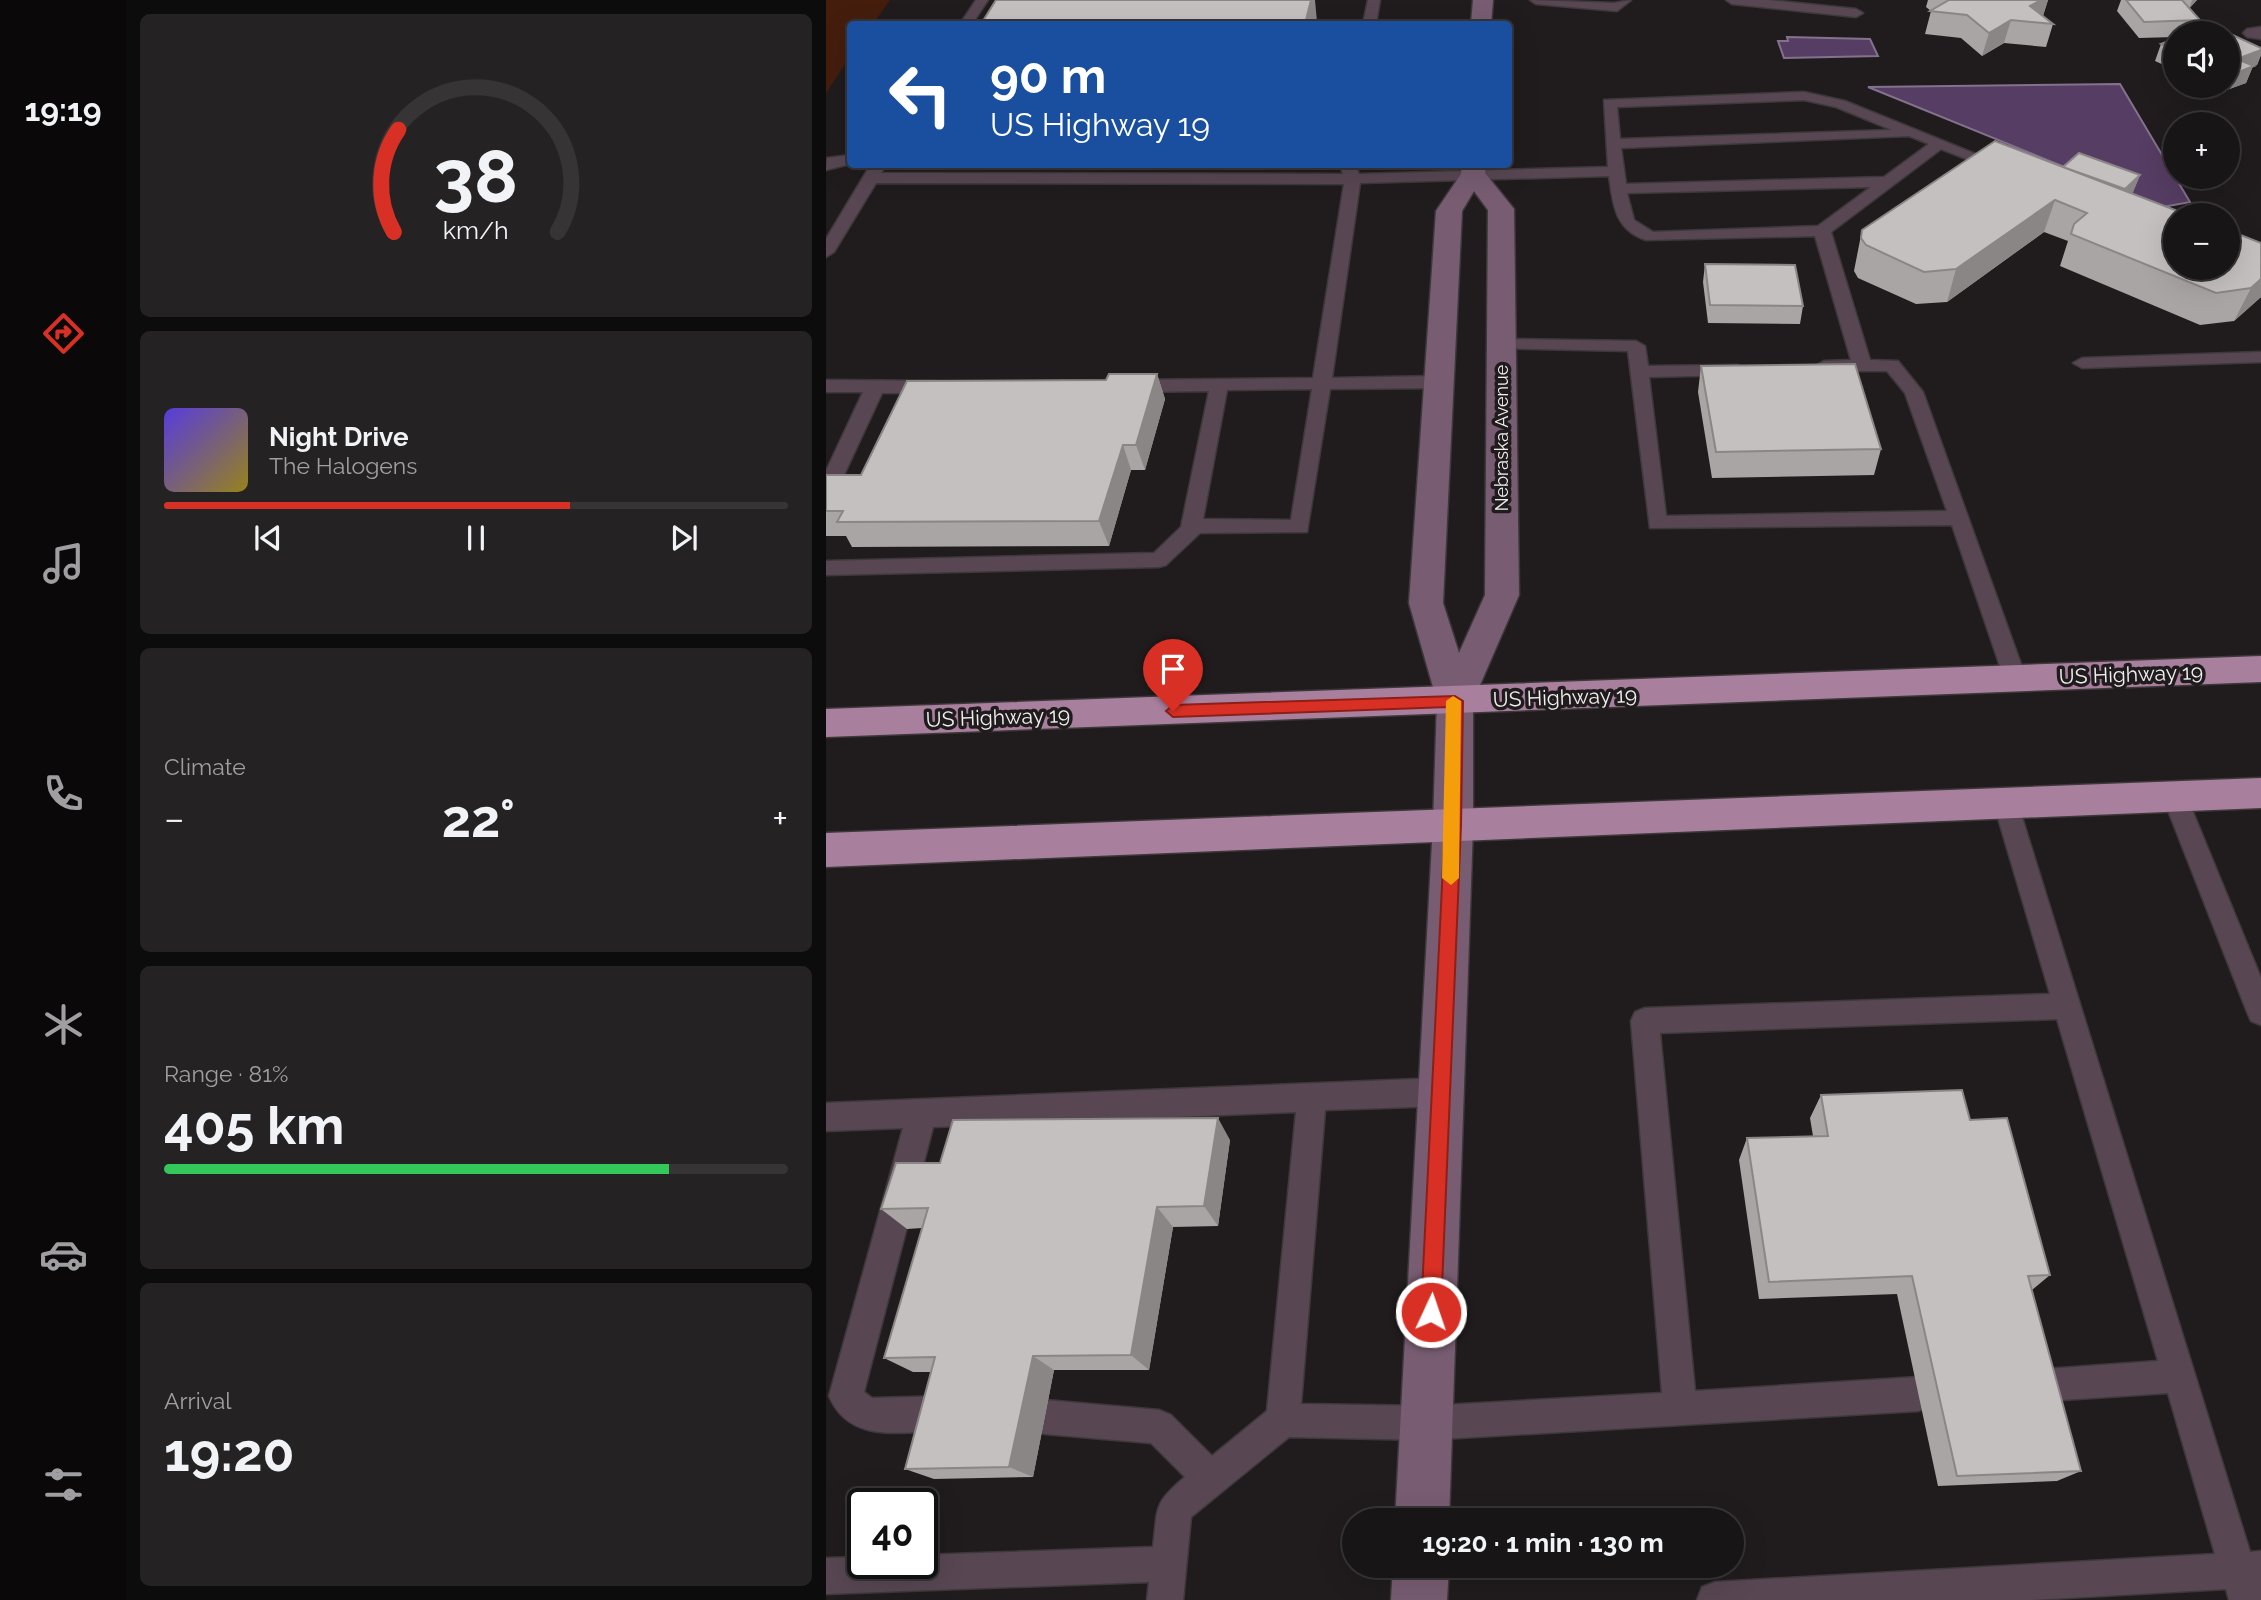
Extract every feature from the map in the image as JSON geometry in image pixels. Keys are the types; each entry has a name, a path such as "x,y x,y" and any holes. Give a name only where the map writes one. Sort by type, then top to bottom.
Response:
{"highway":[{"name":"US Highway 19","path":"826,723 2261,669"},
{"path":"826,850 2005,801 2261,793"}],"main road":[{"path":"1481,21 1483,0"},
{"name":"Nebraska Avenue","path":"1423,1508 1453,825 1455,701 1426,603 1449,211 1474,169 1501,209 1502,595 1455,701"},
{"path":"1419,1600 1420,1578"}],"lane":[{"path":"968,21 982,0"},
{"path":"1370,21 1374,0"},
{"path":"1536,0 1617,7 1625,0"},
{"path":"1732,0 1856,13"},
{"path":"1940,144 1822,231 1653,237 1637,234 1625,222 1609,103 1804,96 1840,104 2014,173"},
{"path":"1613,144 1914,134"},
{"path":"826,165 832,161 847,160"},
{"path":"1372,178 1398,168"},
{"path":"826,252 875,171 1350,172 1372,178 1474,169 1616,170"},
{"path":"826,568 1159,560 1195,526 1300,527 1350,172"},
{"path":"1619,189 1888,182"},
{"path":"1822,231 1862,365"},
{"path":"1501,344 1636,346 1657,523 1960,518"},
{"path":"2082,363 2261,357"},
{"path":"1806,367 1892,365 1914,392 2015,678"},
{"path":"1639,372 1751,368"},
{"path":"1114,386 1437,382"},
{"path":"826,386 955,387"},
{"path":"1191,529 1219,386"},
{"path":"826,492 874,387"},
{"path":"2174,795 2259,1001"},
{"path":"1715,1600 2249,1580 2178,1376 2005,801"},
{"path":"1680,1409 1644,1021 2067,1006"},
{"path":"826,1117 1442,1092"},
{"path":"1283,1420 1312,1096"},
{"path":"922,1113 846,1396 858,1411 872,1415 950,1413"},
{"path":"2032,1386 2178,1376"},
{"path":"1165,1600 1175,1508 1283,1420 1426,1423 1918,1394"},
{"path":"1045,1417 1159,1427 1211,1479"},
{"path":"826,1576 1169,1564"}],"shaded area":[{"path":"826,0 890,0 875,21 847,21 847,62 826,93"},
{"path":"1787,37 1870,39 1878,56 1784,58 1778,41 1788,41"},
{"path":"2120,84 2163,156 2163,189 2182,189 2190,202 2163,203 2163,207 1868,87"}],"building":[{"path":"996,0 1311,0 1306,21 983,21"},
{"path":"1949,0 2041,0 2030,6 2053,24 2011,20 1989,33 1967,15 1930,11"},
{"path":"2126,0 2182,0 2200,20 2163,21 2144,22"},
{"path":"2240,38 2261,48 2240,58"},
{"path":"2240,60 2254,66 2240,71"},
{"path":"1995,141 2163,205 2163,271 2071,234 2074,224 2087,213 2055,200 1956,269 1924,272 1866,245 1861,238 1862,230"},
{"path":"2079,153 2140,175 2125,189 2063,167"},
{"path":"2240,235 2261,243 2261,279 2251,288 2216,293 2184,280 2240,280"},
{"path":"1705,264 1795,265 1803,306 1710,305"},
{"path":"1855,364 1881,449 1716,452 1701,366"},
{"path":"1109,374 1157,374 1136,445 1123,445 1099,521 837,522 843,511 826,511 826,475 861,475 907,381 1106,380"},
{"path":"1962,1090 1970,1120 2007,1118 2050,1275 2028,1276 2081,1471 1957,1476 1912,1276 1769,1282 1747,1138 1828,1136 1821,1095"},
{"path":"1218,1118 1204,1206 1157,1207 1131,1355 1033,1356 1009,1467 905,1469 935,1357 884,1358 928,1208 881,1209 896,1163 940,1163 953,1120"}],"slow traffic":[{"path":"1451,878 1453,701"}],"route":[{"path":"1173,711 1455,701 1453,825 1431,1312"}]}
